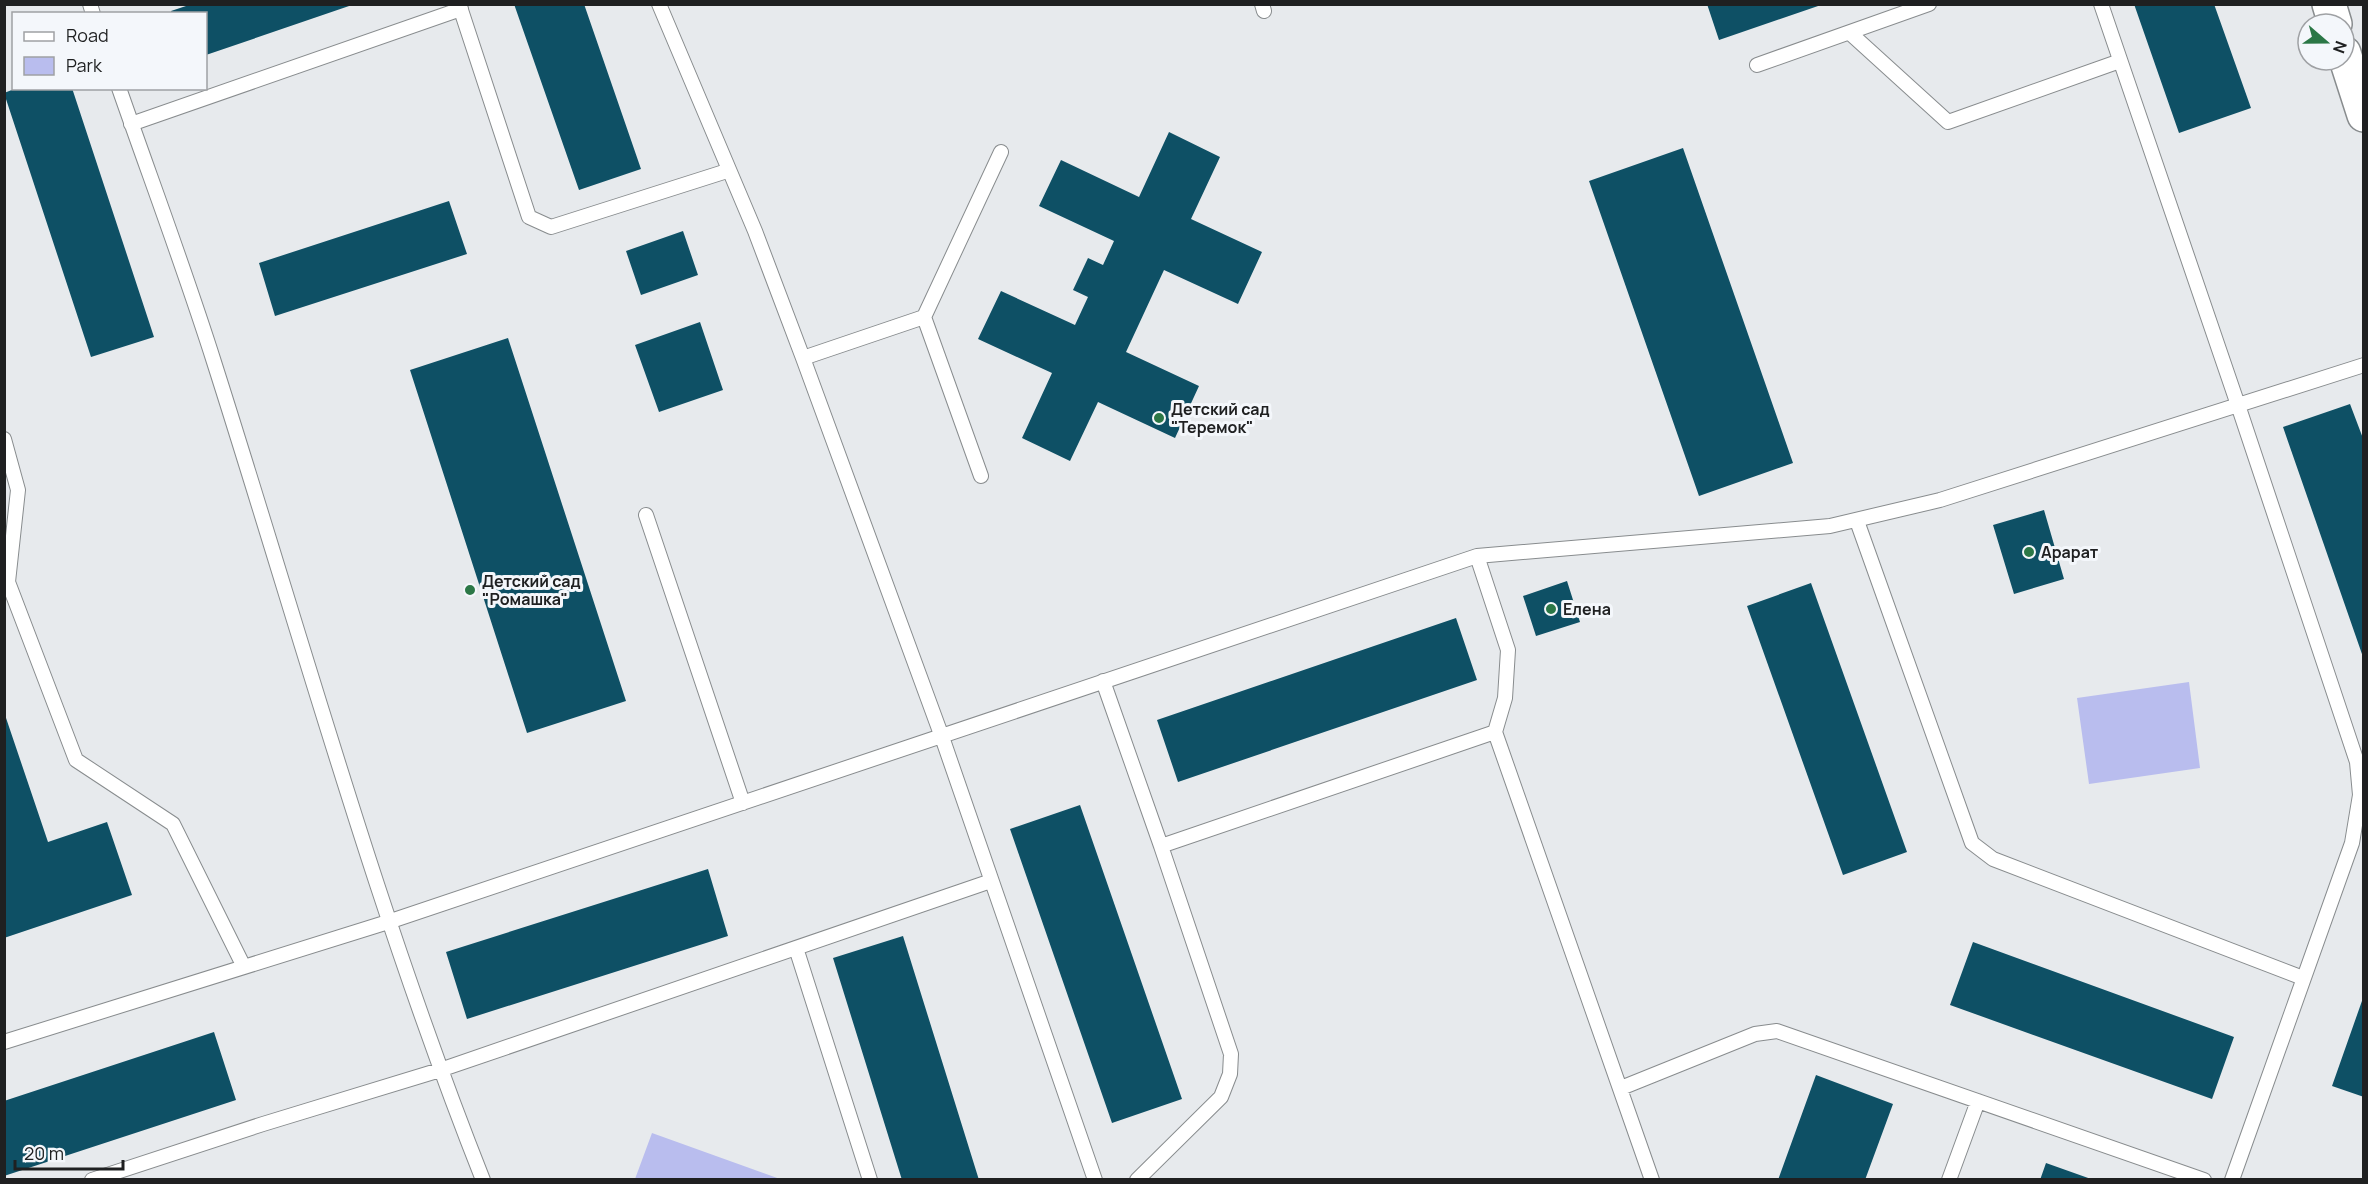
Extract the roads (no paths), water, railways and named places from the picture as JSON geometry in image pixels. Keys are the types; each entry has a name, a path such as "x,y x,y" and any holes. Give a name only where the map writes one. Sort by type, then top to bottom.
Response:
{"main road":[{"path":"2350,72 2364,115"}],"lane":[{"path":"659,4 755,231 803,358 942,737 1095,1179"},
{"path":"1757,65 1929,4"},
{"path":"2101,4 2357,762 2360,795 2352,843 2232,1179"},
{"path":"131,124 460,7 529,217 551,227 728,171"},
{"path":"1850,33 1948,122 2120,61"},
{"path":"120,90 213,359 388,922 440,1070 483,1179"},
{"path":"981,476 924,317 1001,152"},
{"path":"803,358 924,317"},
{"path":"4,1042 388,922 1477,556 1830,526 1857,521 1940,500 2364,365"},
{"path":"4,440 18,490 6,582 76,760 173,824 244,967"},
{"path":"646,515 743,803"},
{"path":"1857,521 1972,843 1993,859 2303,978"},
{"path":"1477,556 1508,650 1505,698 1495,732 1652,1179"},
{"path":"1104,681 1231,1054 1230,1074 1221,1097 1137,1179"},
{"path":"1161,846 1495,732"},
{"path":"92,1179 440,1070 991,881"},
{"path":"796,948 870,1179"},
{"path":"1621,1088 1755,1034 1777,1031 2204,1179"},
{"path":"1949,1179 1978,1101"}],"place":[{"name":"Детский сад \"Теремок\"","path":"1159,418"},
{"name":"Арарат","path":"2029,552"},
{"name":"Детский сад \"Ромашка\"","path":"470,590"},
{"name":"Елена","path":"1551,609"}]}
